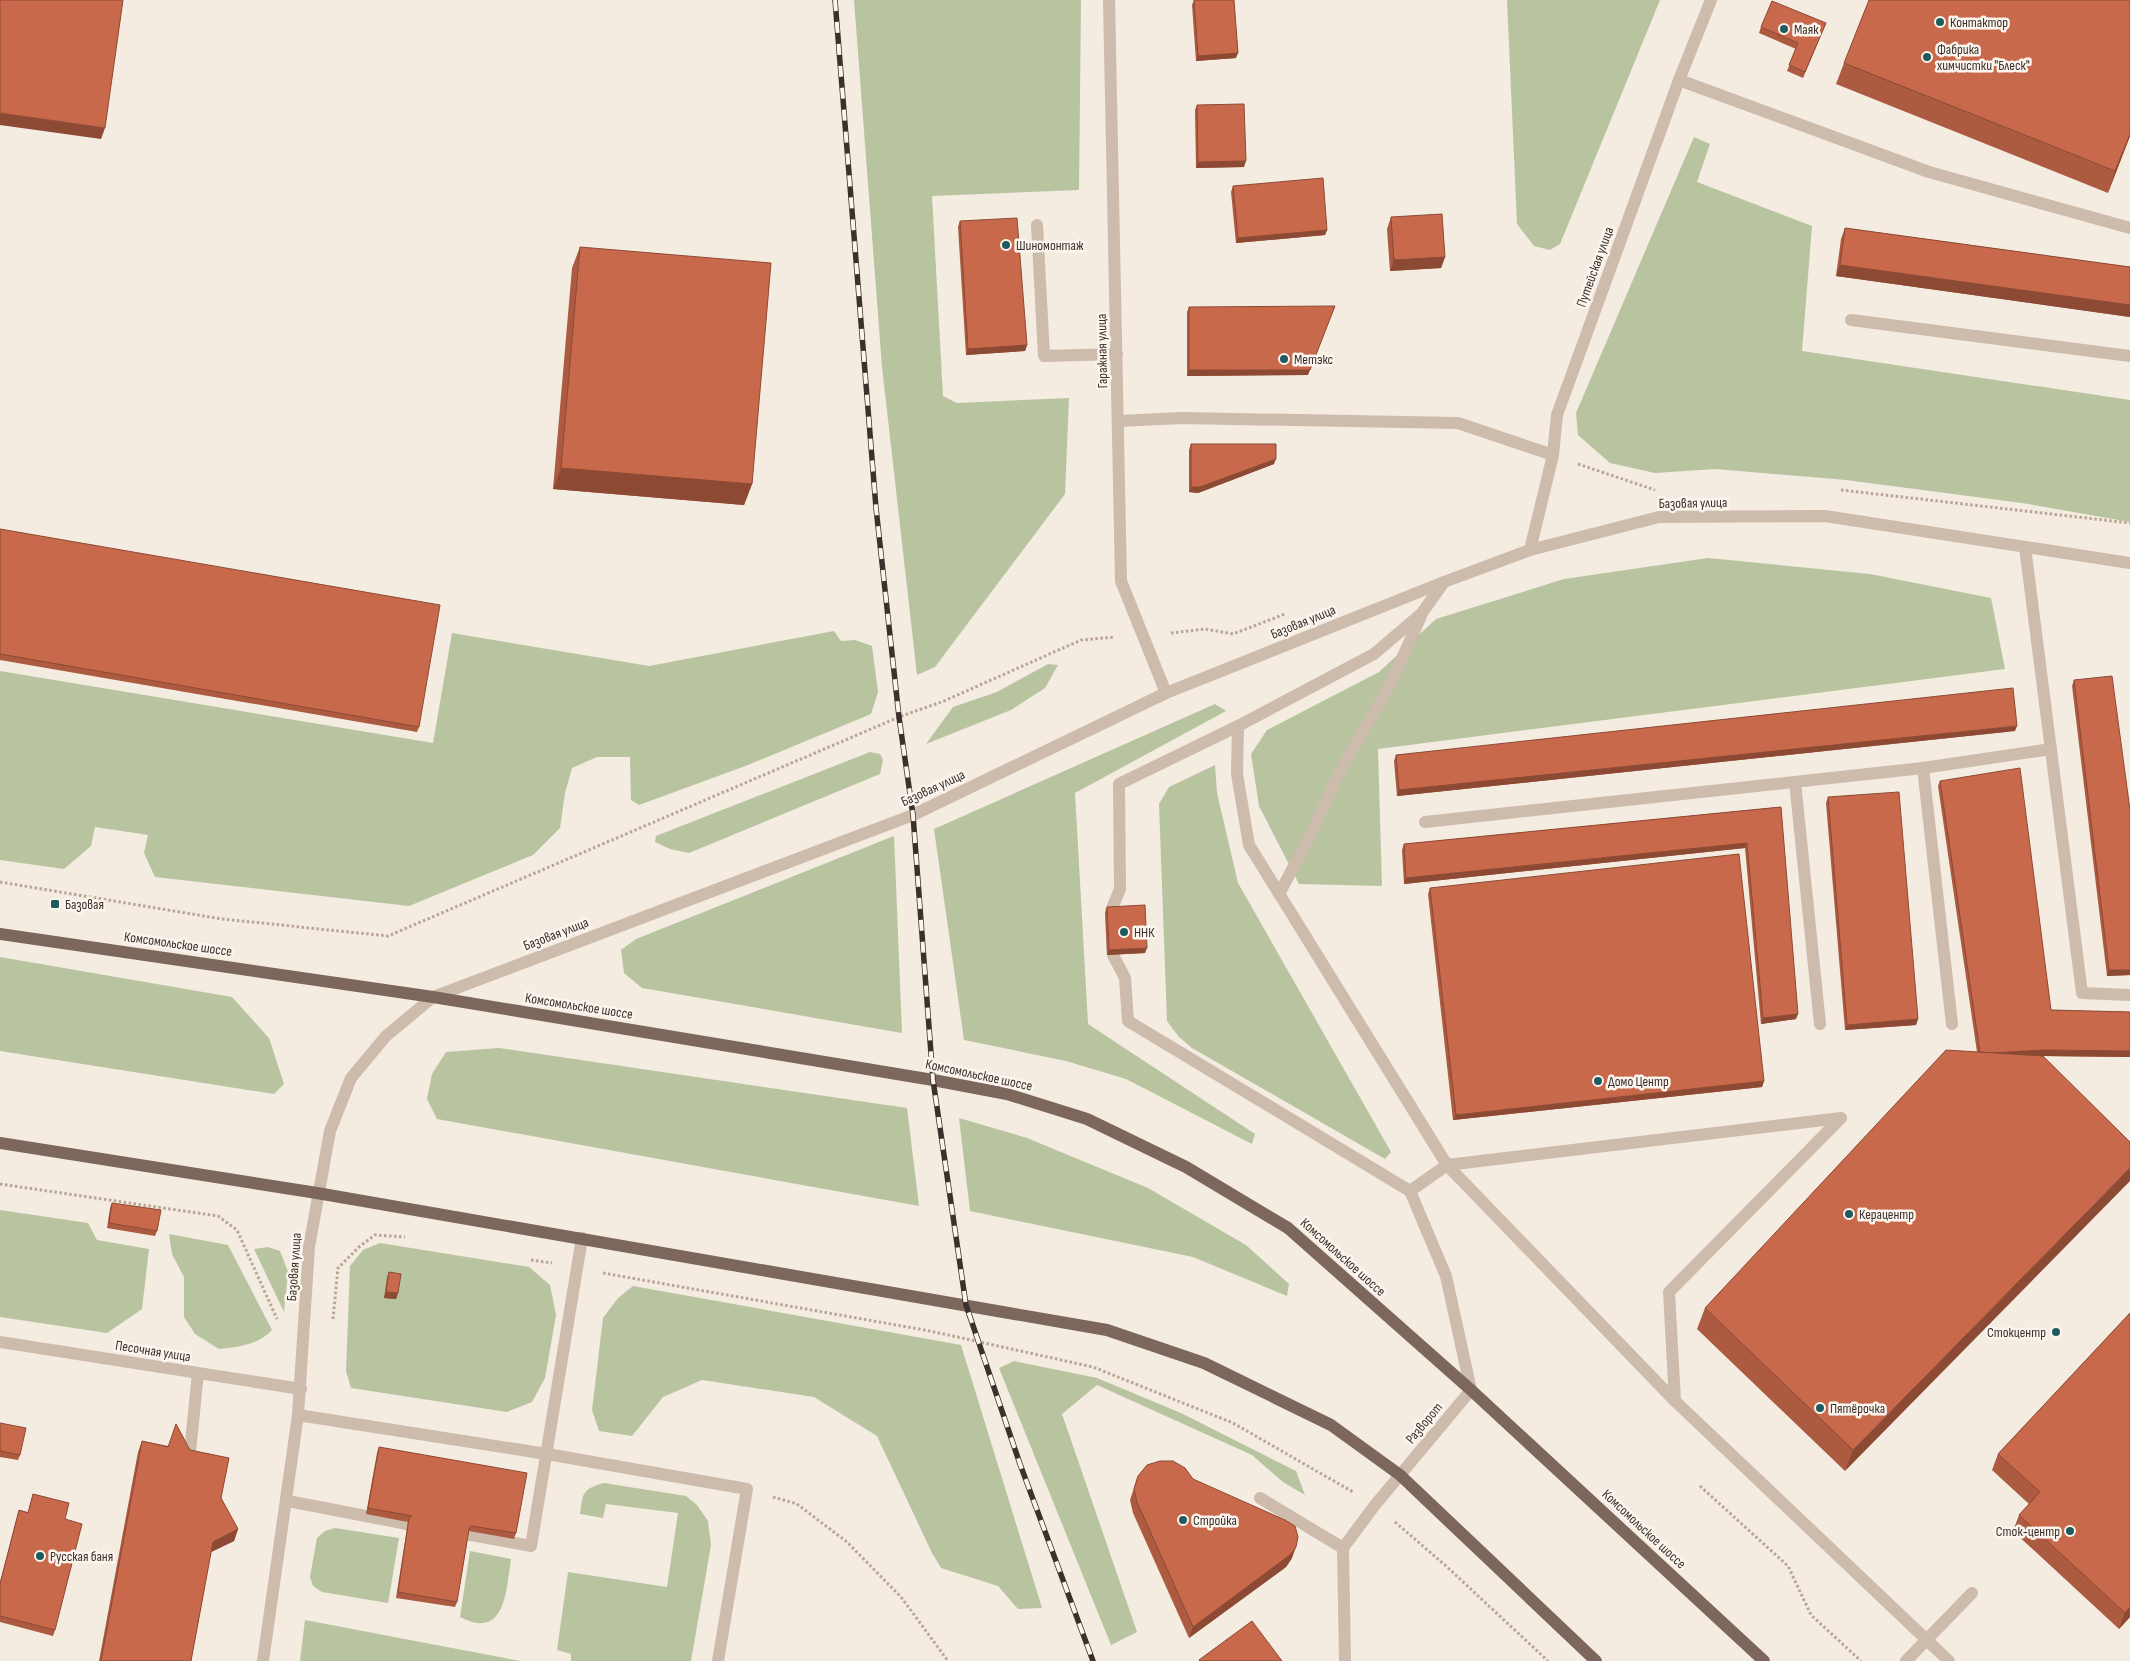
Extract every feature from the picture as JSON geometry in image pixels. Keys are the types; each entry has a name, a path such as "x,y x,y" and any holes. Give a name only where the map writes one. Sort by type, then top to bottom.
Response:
{"main road":[{"name":"Комсомольское шоссе","path":"0,934 433,996 961,1085 1007,1094 1087,1119 1186,1168 1288,1228 1471,1390 1764,1661"},
{"path":"0,1143 317,1193 1107,1330 1204,1363 1331,1425 1400,1475 1596,1661"}],"street":[{"name":"Гаражная улица","path":"1110,0 1121,581 1166,693"},
{"name":"Путейская улица","path":"1530,550 1553,455 1557,415 1679,80 1711,0"},
{"path":"1679,80 1929,172 2130,228"},
{"path":"1037,225 1044,356 1117,354"},
{"path":"1851,320 2130,356"},
{"path":"1118,422 1182,418 1458,424 1553,455"},
{"name":"Базовая улица","path":"263,1661 288,1500 301,1389 309,1247 317,1193 330,1132 351,1078 386,1036 433,996 913,815 1166,693 1444,582 1530,550 1659,517 1825,516 2130,563"},
{"path":"2025,547 2082,993 2130,995"},
{"path":"1279,894 1310,836 1338,775 1391,683 1422,613 1444,582"},
{"path":"1422,613 1374,654 1238,726 1119,784 1120,889 1111,911 1113,954 1125,978 1128,1021 1410,1192 1446,1276 1471,1390"},
{"path":"1238,726 1237,774 1249,846 1447,1165 1676,1401 1949,1661"},
{"path":"1425,822 1923,768 2051,749"},
{"path":"1923,768 1952,1024"},
{"path":"1795,782 1820,1024"},
{"path":"1410,1192 1447,1165 1841,1118 1669,1292 1676,1401"},
{"path":"466,1534 531,1546 582,1238"},
{"name":"Песочная улица","path":"0,1342 301,1389"},
{"path":"190,1452 198,1373"},
{"name":"Разворот","path":"1343,1548 1400,1475 1471,1390"},
{"path":"298,1416 547,1454 746,1489 718,1661"},
{"path":"1260,1498 1343,1548 1345,1661"},
{"path":"288,1500 407,1524"},
{"path":"1906,1661 1972,1593"}],"path":[{"path":"1647,493 1656,491"},
{"path":"0,882 222,919 388,936 899,717 944,701 1081,640 1205,629 1232,634 1287,614"},
{"path":"0,1184 218,1216 237,1230 282,1331 332,1336 338,1268 375,1234 408,1238"},
{"path":"530,1259 930,1331 1093,1367 1233,1423 1376,1505 1446,1566 1548,1661"},
{"path":"1700,1486 1788,1566 1811,1615 1861,1661"},
{"path":"746,1489 798,1504 847,1542 901,1597 948,1661"}],"green space":[{"path":"854,0 1081,0 1079,190 932,196 943,396 957,403 1069,398 1065,494 935,667 917,675 882,367"},
{"path":"1507,0 1660,0 1560,244 1550,250 1534,246 1517,224"},
{"path":"1694,137 1710,144 1697,182 1812,226 1802,351 2130,400 2130,522 2022,503 1846,480 1715,469 1655,473 1610,463 1578,435 1576,413"},
{"path":"1708,558 1870,574 1991,598 2005,669 1378,749 1382,886 1299,884 1259,806 1251,754 1267,730 1379,672 1436,619 1564,579"},
{"path":"834,631 841,641 855,640 872,646 878,692 871,714 748,765 639,805 631,800 630,757 597,757 572,768 565,793 560,828 533,855 409,906 155,877 144,853 148,835 95,827 91,846 64,869 0,860 0,671 433,743 452,633 649,666"},
{"path":"1048,664 1058,665 1045,688 1011,710 926,744 953,707 997,692"},
{"path":"1215,704 1226,711 1075,793 1088,1024 1255,1134 1252,1144 1126,1079 1066,1061 964,1040 934,829"},
{"path":"870,752 880,754 883,760 880,774 689,853 670,849 655,842 656,836"},
{"path":"1215,765 1217,793 1238,883 1391,1152 1385,1159 1192,1048 1179,1037 1167,1021 1159,804 1169,787"},
{"path":"894,836 902,1033 642,988 624,973 621,950 636,939"},
{"path":"0,957 232,997 269,1038 284,1084 274,1094 0,1051"},
{"path":"499,1048 907,1108 919,1206 437,1119 427,1099 432,1074 446,1052"},
{"path":"959,1118 1027,1138 1148,1188 1246,1245 1289,1284 1287,1296 1193,1257 970,1211"},
{"path":"0,1210 88,1223 97,1240 149,1249 142,1309 107,1333 0,1317"},
{"path":"169,1234 228,1245 272,1330 254,1342 219,1349 195,1334 184,1317 184,1277 172,1254"},
{"path":"380,1243 529,1267 550,1285 556,1315 545,1378 532,1402 507,1412 351,1388 346,1371 350,1266 363,1250"},
{"path":"268,1247 280,1251 288,1272 284,1312 254,1249"},
{"path":"633,1286 961,1345 1042,1608 1018,1609 998,1586 941,1568 932,1553 877,1436 814,1397 702,1380 663,1397 632,1436 599,1431 592,1410 603,1318 618,1298"},
{"path":"1014,1361 1097,1378 1181,1413 1296,1471 1305,1495 1283,1482 1252,1455 1097,1385 1062,1414 1137,1632 1111,1645 999,1368"},
{"path":"604,1483 686,1496 697,1505 708,1521 711,1545 691,1661 571,1661 571,1654 557,1650 568,1572 667,1587 678,1513 606,1504 603,1518 580,1514 585,1493 591,1487"},
{"path":"335,1528 399,1538 388,1603 322,1592 313,1586 310,1577 317,1538 325,1531"},
{"path":"470,1551 511,1559 505,1597 501,1609 495,1617 487,1622 475,1623 460,1617"},
{"path":"305,1620 520,1661 300,1661"}],"building":[{"path":"0,0 123,0 105,128 0,113"},
{"path":"1194,0 1234,0 1238,53 1198,56"},
{"path":"1869,0 2130,0 2130,134 2115,171 1844,63"},
{"path":"1772,1 1826,23 1805,72 1789,65 1798,43 1761,27"},
{"path":"1244,104 1246,161 1198,162 1197,105"},
{"path":"1323,178 1327,230 1238,238 1233,186"},
{"path":"1442,214 1445,257 1394,260 1391,217"},
{"path":"1017,218 1027,345 968,349 960,221"},
{"path":"1845,228 2130,267 2130,305 1840,265"},
{"path":"580,247 771,263 752,484 561,468"},
{"path":"1335,306 1310,370 1189,370 1189,307"},
{"path":"1191,444 1276,444 1276,459 1200,487 1191,487"},
{"path":"0,529 440,605 419,727 0,654"},
{"path":"2112,676 2130,810 2130,970 2109,970 2074,680"},
{"path":"2013,688 2017,726 1399,790 1396,755"},
{"path":"2020,768 2051,1010 2130,1012 2130,1051 2045,1050 1980,1052 1940,781"},
{"path":"1899,792 1918,1019 1847,1025 1828,797"},
{"path":"1781,807 1798,1014 1763,1018 1747,843 1406,878 1404,844"},
{"path":"1739,854 1764,1081 1456,1115 1430,888"},
{"path":"1145,905 1147,948 1109,950 1107,907"},
{"path":"1946,1050 2043,1056 2130,1142 2130,1168 1853,1450 1705,1308"},
{"path":"112,1203 161,1210 157,1231 109,1223"},
{"path":"389,1272 401,1274 398,1293 386,1292"},
{"path":"2130,1313 2130,1607 2125,1613 2019,1515 2040,1492 1998,1454"},
{"path":"0,1423 26,1428 20,1455 0,1451"},
{"path":"176,1424 190,1450 229,1458 221,1498 238,1529 213,1542 191,1661 101,1661 142,1441 168,1447"},
{"path":"379,1447 527,1473 516,1533 471,1526 469,1529 457,1602 398,1592 409,1518 412,1516 368,1508"},
{"path":"1160,1461 1173,1461 1185,1468 1193,1479 1285,1520 1295,1526 1298,1537 1296,1547 1290,1555 1193,1627 1137,1502 1134,1489 1138,1476 1147,1465"},
{"name":"Русская баня","path":"33,1494 69,1503 65,1519 82,1524 55,1630 0,1616 0,1584 19,1510 28,1513"},
{"path":"1252,1621 1282,1661 1199,1660"}],"railway":[{"path":"835,0 876,508 899,717 913,815 933,1080 966,1305 1020,1464 1093,1661"}],"place":[{"name":"Контактор","path":"1940,22"},
{"name":"Маяк","path":"1784,29"},
{"name":"Фабрика химчистки \"Блеск\"","path":"1927,57"},
{"name":"Шиномонтаж","path":"1006,245"},
{"name":"Метэкс","path":"1284,359"},
{"name":"Базовая","path":"55,904"},
{"name":"ННК","path":"1124,932"},
{"name":"Домо Центр","path":"1598,1081"},
{"name":"Керацентр","path":"1849,1214"},
{"name":"Стокцентр","path":"2056,1332"},
{"name":"Пятёрочка","path":"1820,1408"},
{"name":"Стройка","path":"1183,1520"},
{"name":"Cток-центр","path":"2070,1531"},
{"name":"Русская баня","path":"40,1556"}]}
